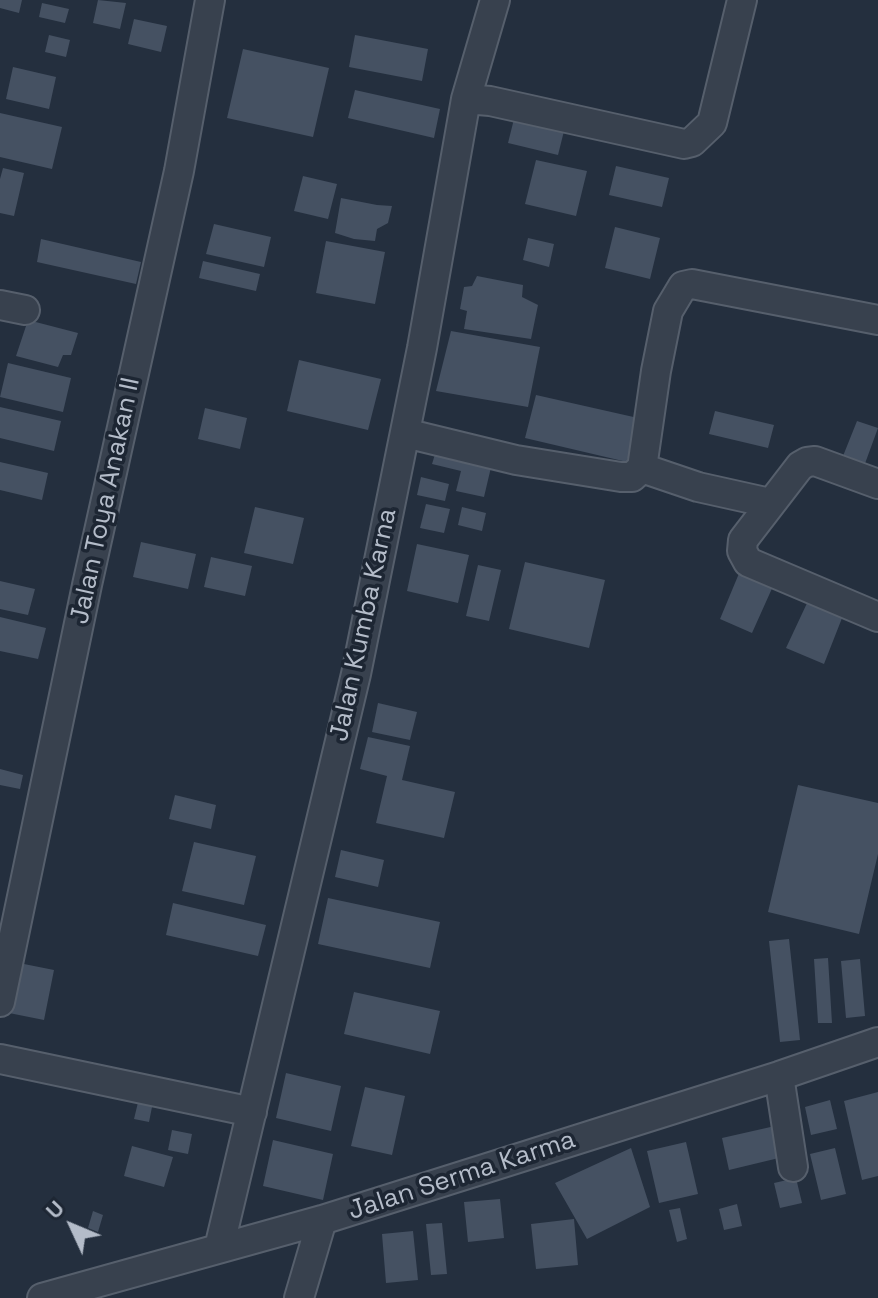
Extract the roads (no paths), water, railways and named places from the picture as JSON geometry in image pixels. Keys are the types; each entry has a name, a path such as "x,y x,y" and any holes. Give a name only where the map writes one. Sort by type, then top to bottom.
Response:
{"street":[{"name":"Jalan Toya Anakan II","path":"0,1002 87,585 179,171 210,0"},
{"name":"Jalan Kumba Karna","path":"219,1248 356,674 405,433 466,99 495,0"},
{"path":"466,99 490,101 684,144 692,142 712,123 742,0"},
{"path":"405,433 516,460 632,477 642,468 668,311 683,286 692,284 878,320"},
{"path":"878,484 815,461 807,462 800,466 770,503 743,540 742,551 748,562 878,617"},
{"path":"642,468 698,487 770,503"},
{"name":"Jalan Serma Karma","path":"42,1298 322,1220 878,1042"},
{"path":"0,1059 252,1112"},
{"path":"779,1076 793,1167"},
{"path":"299,1298 322,1220"}]}
